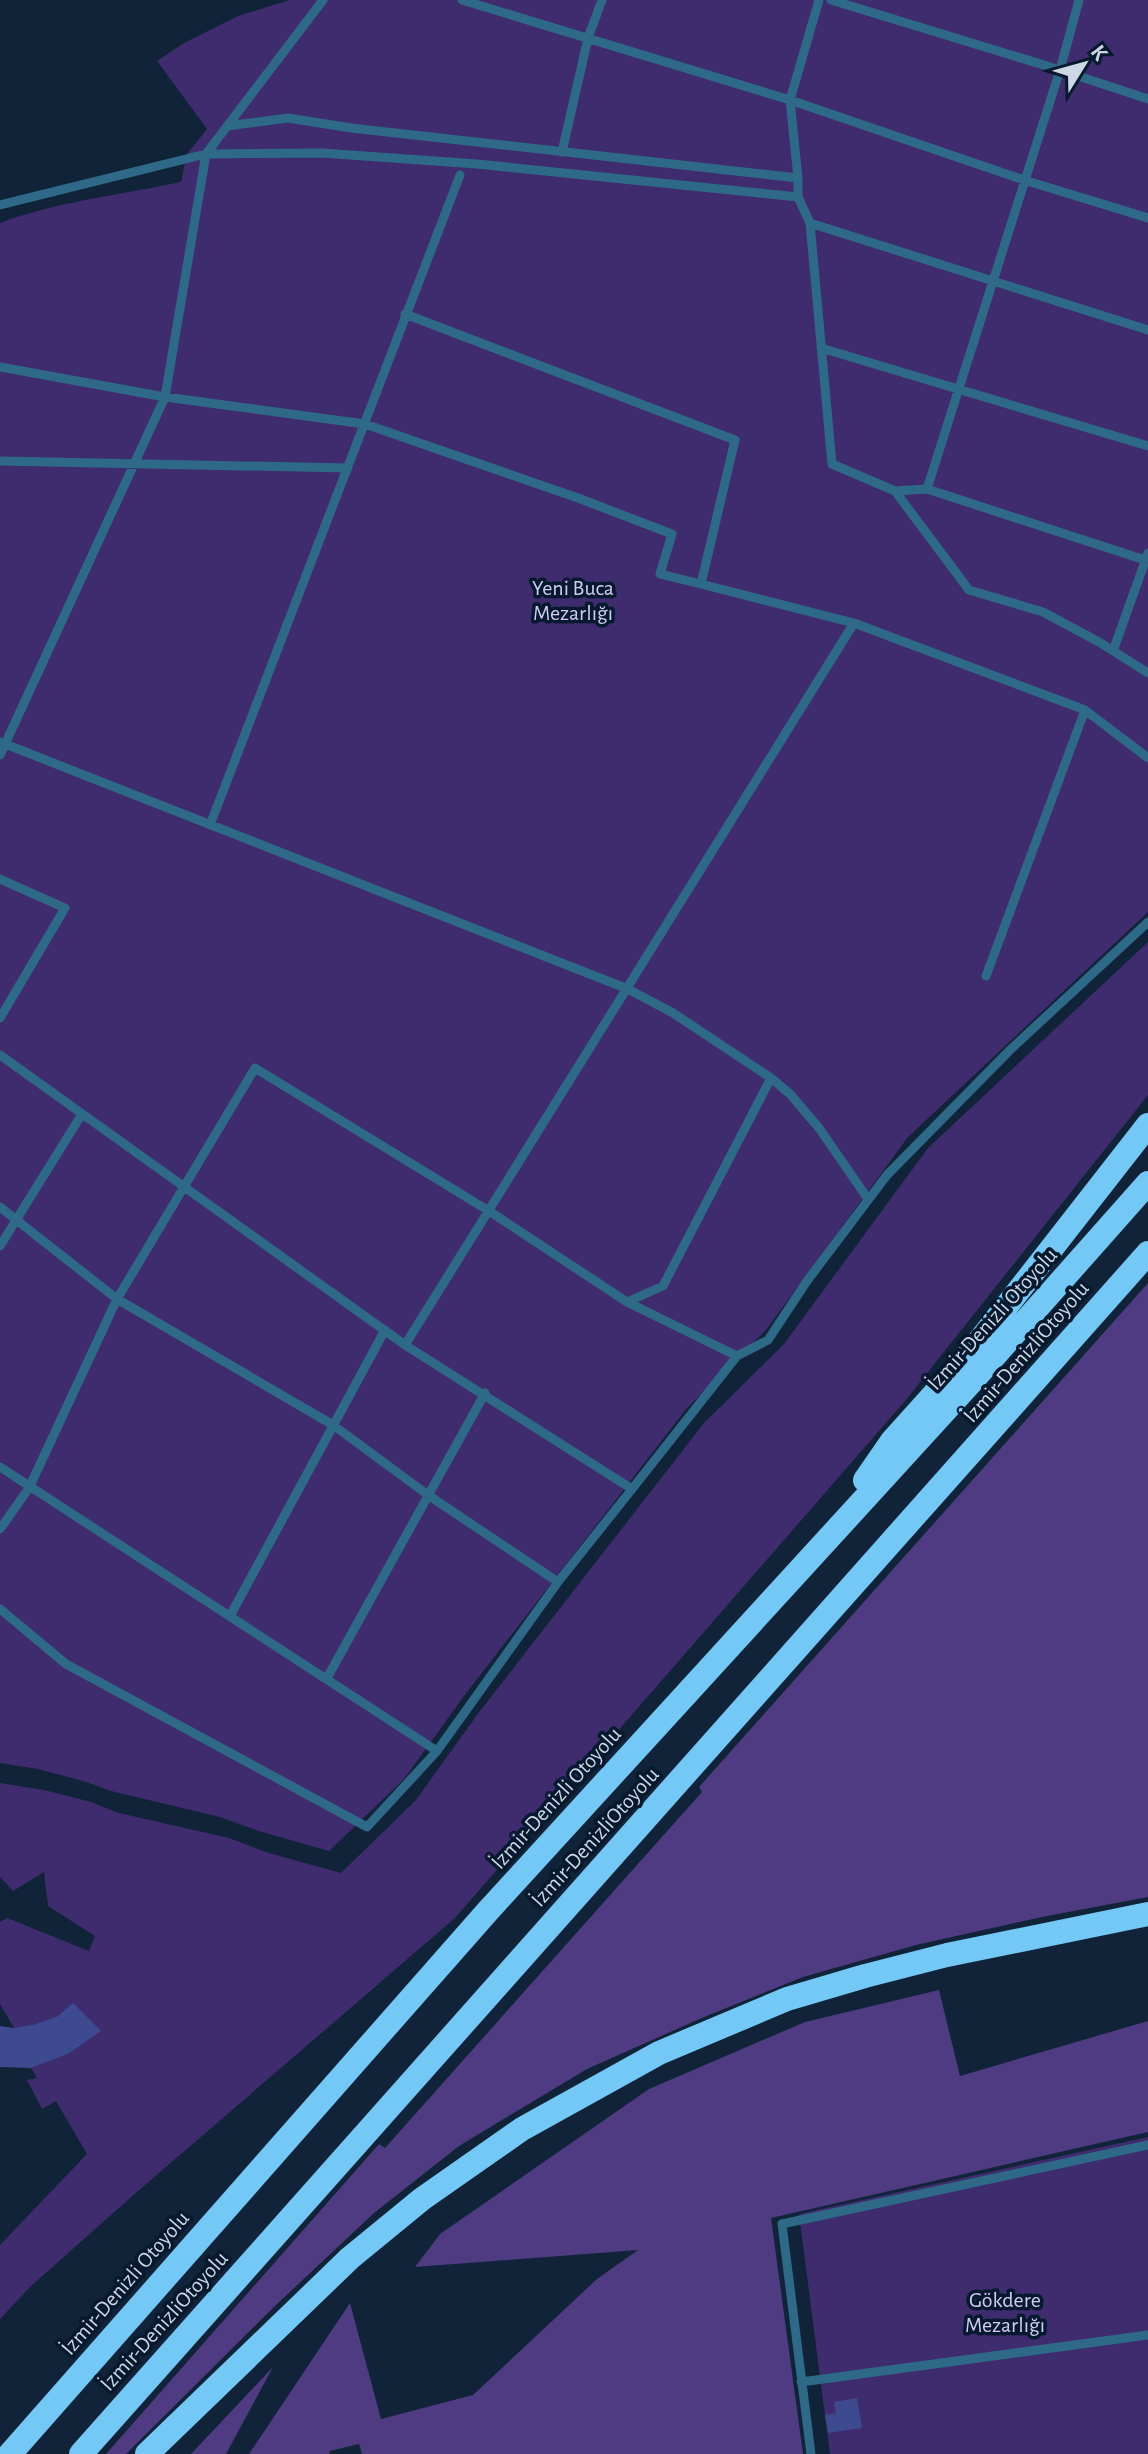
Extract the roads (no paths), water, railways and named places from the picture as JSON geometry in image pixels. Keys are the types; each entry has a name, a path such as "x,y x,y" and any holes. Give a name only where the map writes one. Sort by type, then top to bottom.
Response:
{"highway":[{"path":"812,1557 892,1441 963,1362 1148,1125"},
{"name":"İzmir-Denizli Otoyolu","path":"10,2454 487,1912 1148,1183"},
{"name":"İzmir-DenizliOtoyolu","path":"81,2454 1148,1253"},
{"path":"147,2454 350,2258 422,2199 522,2129 659,2053 787,1999 865,1976 962,1952 1148,1914"}],"lane":[{"path":"0,755 165,397 206,154 323,0"},
{"path":"462,0 790,100 1024,180 1148,218"},
{"path":"562,152 588,38 602,0"},
{"path":"819,0 790,100 798,197 810,223 832,464 895,491 927,489 1147,558 1113,651"},
{"path":"831,0 1148,99"},
{"path":"927,489 1060,70 1079,0"},
{"path":"227,126 288,118 351,128 798,178"},
{"path":"0,205 206,154 322,153 477,164 798,197"},
{"path":"210,825 460,175"},
{"path":"810,223 1148,330"},
{"path":"405,314 735,440 701,584"},
{"path":"821,348 1148,446"},
{"path":"0,367 165,397 365,424 672,534 660,574 854,623 1085,710 1148,758"},
{"path":"0,461 348,468"},
{"path":"895,491 969,590 1043,612 1148,673"},
{"path":"405,1345 854,623"},
{"path":"986,976 1085,710"},
{"path":"3,743 628,989 673,1013 790,1094 819,1128 868,1199"},
{"path":"0,879 65,908 0,1018"},
{"path":"0,1609 66,1664 367,1827 437,1751 558,1582 737,1356 768,1340 807,1281 887,1175 1010,1050 1148,922"},
{"path":"0,1055 405,1345 632,1489"},
{"path":"0,1529 29,1488 117,1299 255,1068 489,1211 627,1302 737,1356"},
{"path":"627,1302 663,1286 771,1078"},
{"path":"0,1246 82,1114"},
{"path":"0,1207 117,1299 333,1425 428,1495 558,1582"},
{"path":"230,1616 385,1330"},
{"path":"327,1678 485,1393"},
{"path":"0,1467 437,1751"},
{"path":"811,2454 782,2224 1148,2145"},
{"path":"801,2382 1148,2335"}],"park label":[{"name":"Yeni Buca Mezarlığı","path":"573,600"},
{"name":"Gökdere Mezarlığı","path":"1005,2312"}]}
